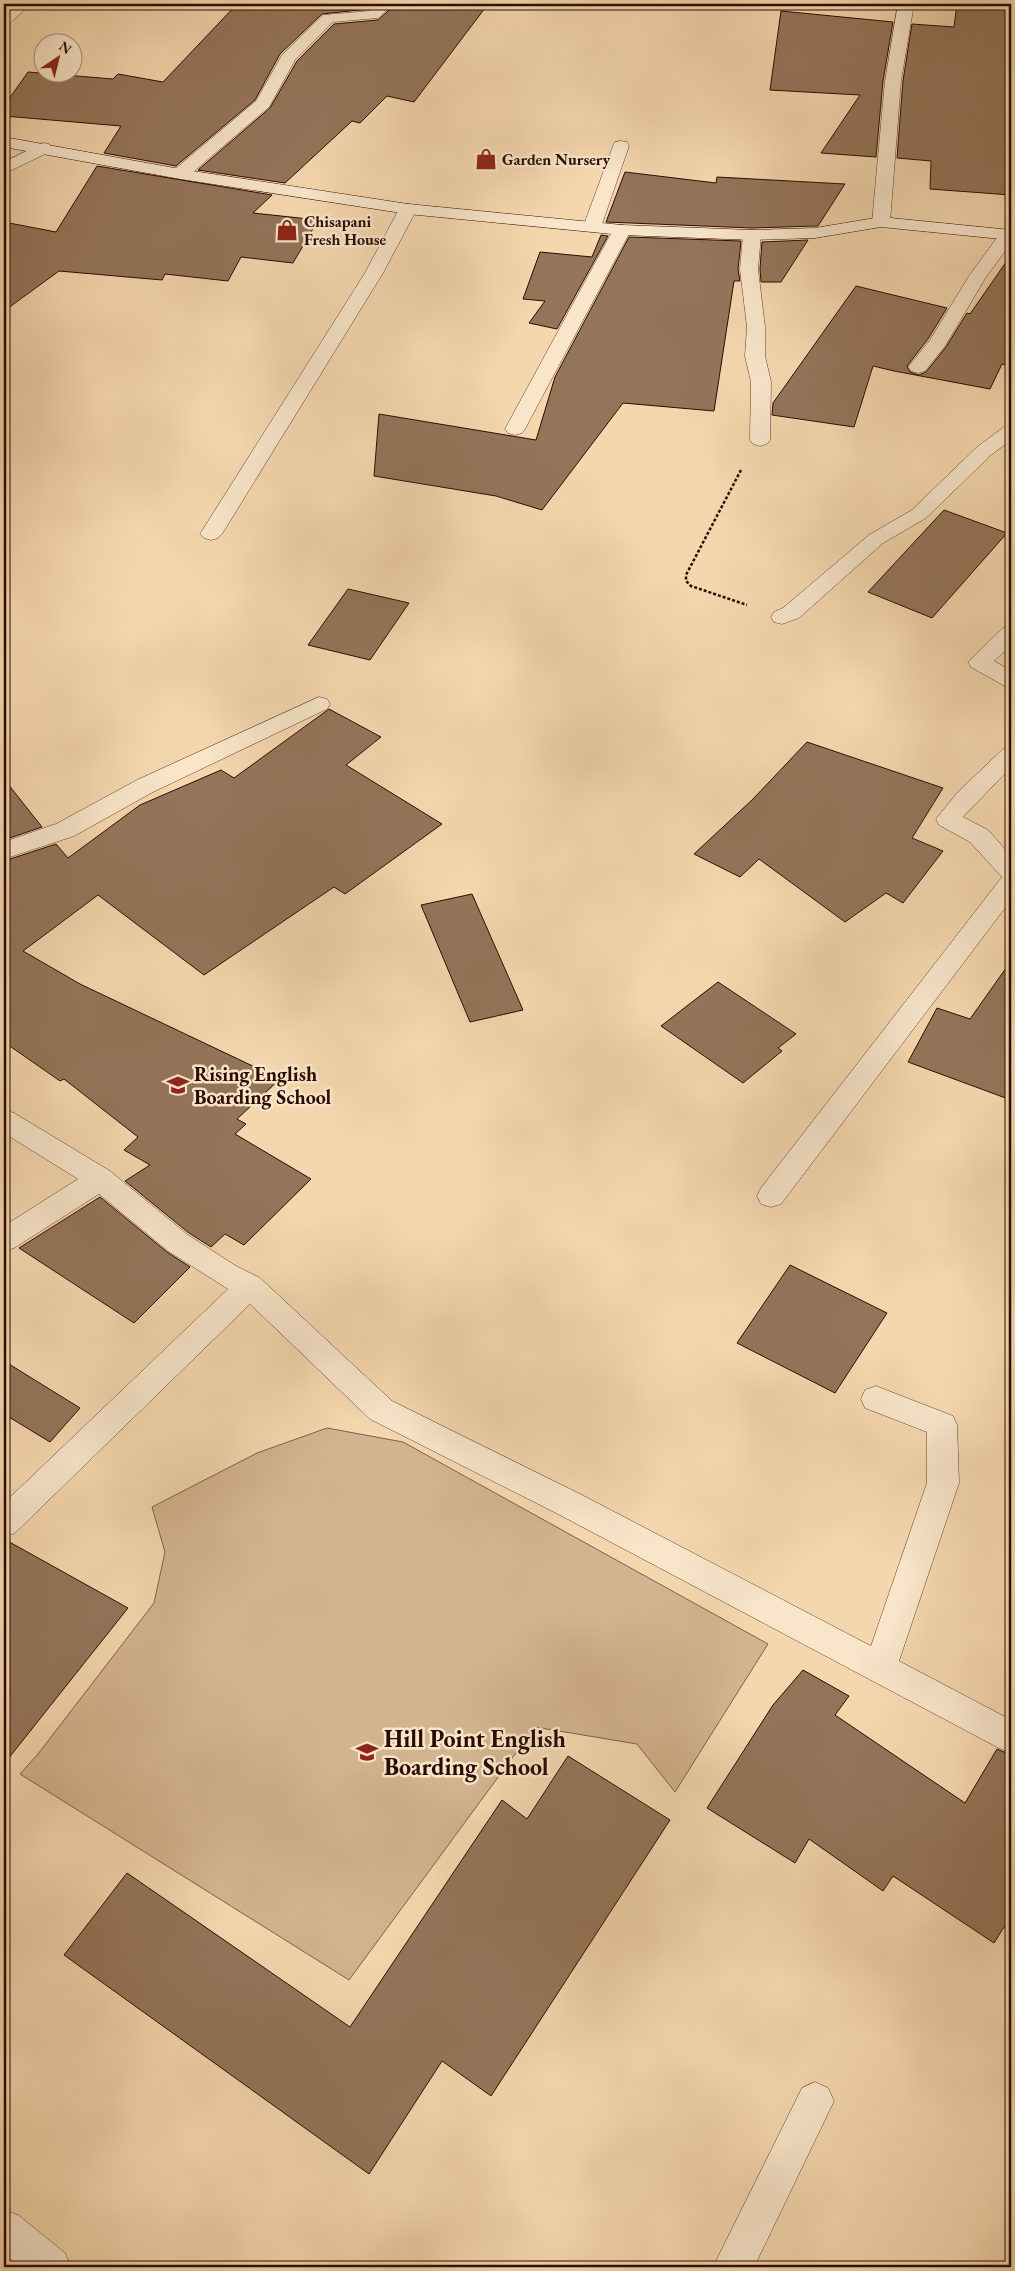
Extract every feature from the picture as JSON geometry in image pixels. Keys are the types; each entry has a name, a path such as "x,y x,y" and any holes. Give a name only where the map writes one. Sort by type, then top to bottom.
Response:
{"street":[{"path":"4,20 22,4"},
{"path":"180,174 263,104 288,58 329,18 374,15 386,4"},
{"path":"881,222 894,81 906,4"},
{"path":"4,142 180,174 408,209 622,230 752,236 815,233 881,222 1010,235"},
{"path":"592,227 622,146"},
{"path":"4,169 43,148"},
{"path":"211,534 374,273 408,209"},
{"path":"515,429 622,230"},
{"path":"918,367 938,342 978,276 1010,235"},
{"path":"752,236 749,269 756,328 756,356 762,382 760,440"},
{"path":"782,617 791,613 876,539 919,514 984,452 1011,431"},
{"path":"1011,633 979,662 1011,680"},
{"path":"4,851 65,830 145,786 319,704"},
{"path":"1011,754 965,799 948,820 979,836 1011,871"},
{"path":"771,1196 1011,883"},
{"path":"4,1120 100,1179 178,1243 226,1274 250,1286 381,1410 572,1505 1011,1737"},
{"path":"4,1240 100,1179"},
{"path":"4,1523 250,1286"},
{"path":"876,1398 942,1425 943,1483 880,1668"},
{"path":"732,2267 815,2101"},
{"path":"4,2229 51,2267"}],"path":[{"path":"760,440 740,473 686,575 686,581 691,586 782,617"}],"shaded area":[{"path":"327,1428 403,1442 768,1644 675,1792 637,1744 535,1727 349,1980 20,1774 38,1754 154,1603 165,1552 152,1507 257,1453"}],"building":[{"path":"237,4 374,4 368,9 322,14 280,54 255,100 176,166 104,153 121,126 4,116 4,106 28,72 32,72 32,82 82,82 82,76 113,79 118,74 163,82"},
{"path":"396,4 488,4 414,102 387,96 360,123 352,121 285,183 198,170 270,108 297,61 334,24 378,20"},
{"path":"957,4 1011,4 1011,195 930,189 931,161 897,158 903,81 912,24 954,27"},
{"path":"781,11 893,22 883,81 876,157 821,153 860,95 770,90"},
{"path":"97,166 272,195 253,213 318,220 293,263 241,257 228,281 165,274 162,280 59,271 4,311 4,222 56,232"},
{"path":"625,172 716,183 717,177 845,184 818,226 752,228 606,222"},
{"path":"601,235 608,236 557,329 529,323 545,301 523,299 540,252 592,257"},
{"path":"629,237 741,241 738,269 740,281 734,281 714,411 623,403 542,510 496,496 374,476 379,414 536,440 555,377"},
{"path":"808,240 781,282 761,282 762,242"},
{"path":"1011,255 1011,366 1002,364 990,389 873,366 854,427 772,415 773,403 856,286 947,308 928,339 907,366 910,372 919,375 926,372 946,347 967,313 970,314"},
{"path":"944,510 1007,533 932,618 868,592"},
{"path":"348,589 409,603 370,660 308,645"},
{"path":"329,709 381,737 346,765 442,824 345,894 334,887 204,975 98,895 23,951 80,984 280,1079 237,1119 246,1124 235,1134 311,1179 244,1245 225,1234 211,1247 189,1233 125,1181 150,1165 124,1150 138,1137 64,1079 60,1081 4,1042 4,861 56,844 68,858 140,805 221,770 234,778"},
{"path":"807,742 943,788 912,838 943,851 903,903 886,893 845,922 759,859 740,877 694,854 753,799"},
{"path":"4,779 42,827 4,840"},
{"path":"472,894 523,1010 470,1022 421,905"},
{"path":"1011,961 1011,1100 908,1062 937,1008 970,1019"},
{"path":"718,982 796,1034 778,1048 782,1051 743,1083 661,1026"},
{"path":"100,1197 167,1252 190,1267 134,1323 19,1248"},
{"path":"790,1265 887,1313 835,1393 737,1343"},
{"path":"4,1361 80,1408 50,1442 4,1414"},
{"path":"4,1539 128,1608 4,1764"},
{"path":"803,1670 849,1696 835,1715 965,1803 997,1749 1011,1755 1011,1916 994,1943 893,1876 883,1891 809,1839 795,1863 707,1808 773,1705"},
{"path":"568,1756 670,1820 491,2096 442,2061 369,2174 64,1955 127,1873 350,2027 502,1800 527,1819"}],"place":[{"name":"Garden Nursery","path":"486,159"},
{"name":"Chisapani Fresh House","path":"287,230"},
{"name":"Rising English Boarding School","path":"178,1085"},
{"name":"Hill Point English Boarding School","path":"367,1752"}]}
